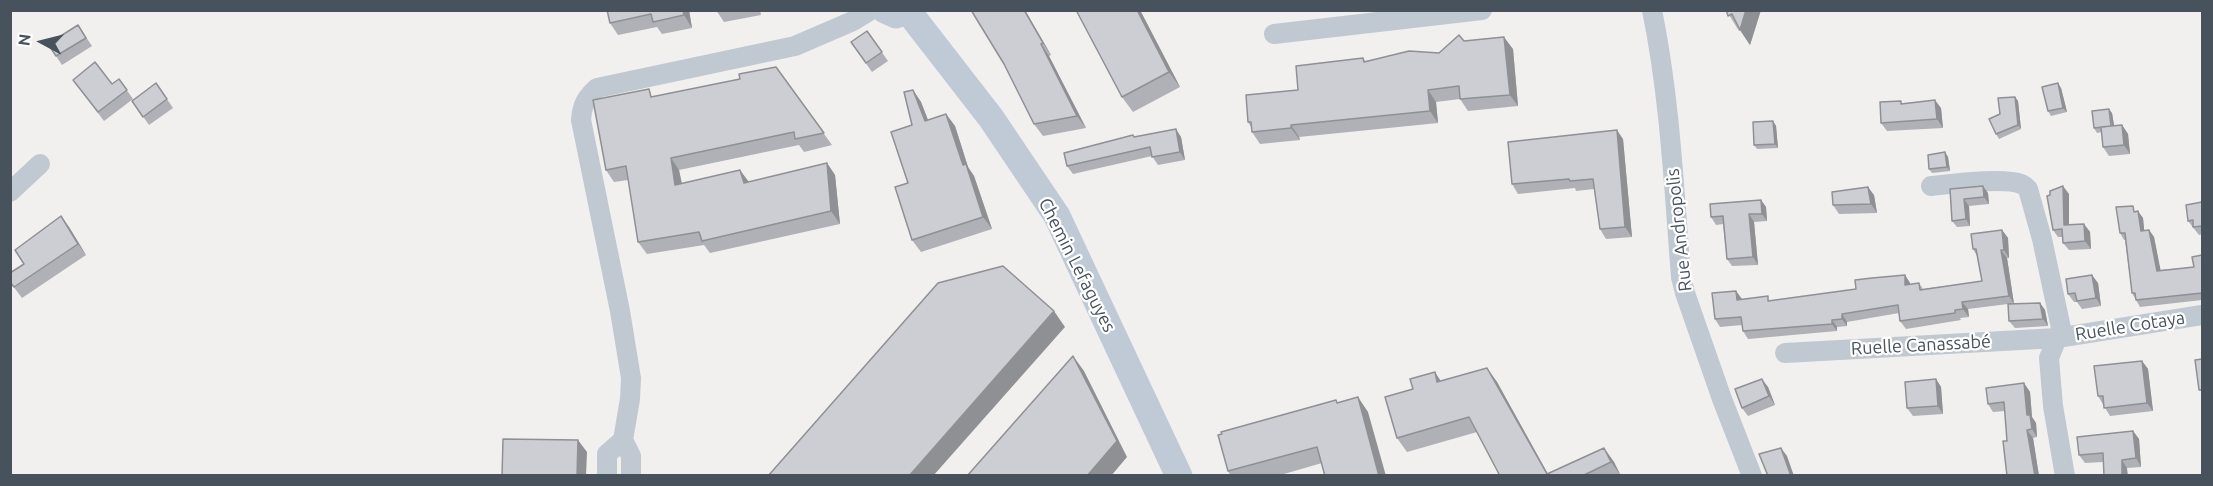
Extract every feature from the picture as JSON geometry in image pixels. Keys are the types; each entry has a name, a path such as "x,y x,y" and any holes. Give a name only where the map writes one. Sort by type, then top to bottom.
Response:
{"main road":[{"path":"885,10 896,15 909,11"},
{"name":"Chemin Lefaguyes","path":"909,11 991,118 1057,216 1179,476"}],"street":[{"path":"631,476 631,456 623,440 631,378 620,311 581,120 582,108 587,97 597,88 795,46 853,21 872,10"},
{"path":"1274,34 1393,15 1482,10"},
{"name":"Rue Andropolis","path":"1652,10 1669,130 1685,293 1752,476"},
{"path":"10,192 40,164"},
{"path":"1931,186 2014,182 2023,184 2028,189 2042,239 2061,328 2049,358 2053,406 2065,476"},
{"name":"Ruelle Cotaya","path":"2057,338 2202,315"},
{"name":"Ruelle Canassabé","path":"1785,353 2057,338"},
{"path":"607,476 607,454 623,440"}],"building":[{"path":"607,10 683,10 684,15 653,22 651,14 610,23"},
{"path":"971,10 1024,10 1043,43 1041,44 1077,116 1034,124 1004,64"},
{"path":"1076,10 1137,10 1169,72 1122,97"},
{"path":"1726,10 1746,10 1740,30 1732,14 1728,16"},
{"path":"78,25 86,38 56,56 48,44"},
{"path":"867,31 882,52 866,63 851,42"},
{"path":"1459,35 1464,41 1504,37 1510,95 1460,99 1459,86 1428,90 1430,111 1291,125 1291,128 1252,132 1251,122 1248,122 1246,95 1298,90 1296,66 1363,58 1364,62 1409,51 1439,53"},
{"path":"95,62 112,84 119,79 127,90 98,112 73,80"},
{"path":"776,67 824,133 795,139 794,132 671,158 675,185 740,170 744,183 827,163 831,211 702,241 699,232 638,242 626,166 606,170 593,100 649,89 651,97 740,79 739,74"},
{"path":"156,83 167,99 143,117 132,101"},
{"path":"2058,83 2063,108 2048,111 2042,87"},
{"path":"913,90 925,121 946,114 963,165 966,164 983,217 912,240 895,187 908,183 891,132 912,125 904,92"},
{"path":"2015,97 2018,125 1996,134 1989,119 2000,114 1998,98"},
{"path":"1935,100 1937,119 1881,123 1880,102 1901,101 1901,104"},
{"path":"2109,109 2111,126 2094,128 2092,111"},
{"path":"1773,121 1775,144 1754,145 1753,122"},
{"path":"2122,125 2124,145 2103,147 2101,127"},
{"path":"1176,129 1180,152 1152,157 1150,147 1067,166 1064,153 1133,135 1134,137"},
{"path":"1617,130 1625,227 1600,229 1593,179 1512,184 1508,142"},
{"path":"1945,152 1947,167 1929,169 1928,155"},
{"path":"1983,186 1984,197 1964,199 1966,219 1952,221 1950,189"},
{"path":"2063,186 2064,225 2084,224 2085,241 2063,243 2062,229 2053,230 2047,196 2050,195 2050,191"},
{"path":"1868,187 1871,204 1833,205 1832,192"},
{"path":"1761,200 1762,214 1749,214 1753,257 1727,259 1723,216 1711,217 1710,204"},
{"path":"2202,202 2202,226 2193,227 2193,220 2188,221 2186,205"},
{"path":"2133,206 2134,212 2138,211 2141,231 2149,230 2157,271 2194,267 2192,257 2202,255 2202,293 2136,300 2135,293 2132,293 2125,233 2120,233 2116,207"},
{"path":"61,216 78,244 14,287 10,282 10,273 24,264 15,250"},
{"path":"2002,230 2004,250 2001,250 2009,296 1962,302 1963,309 1955,310 1955,313 1900,321 1898,305 1842,314 1842,319 1832,320 1832,324 1743,331 1741,317 1715,319 1712,293 1736,291 1737,300 1768,296 1768,301 1856,289 1855,280 1872,278 1905,275 1905,285 1919,283 1920,290 1982,281 1971,234"},
{"path":"1003,266 1054,311 909,476 768,476 938,283"},
{"path":"2092,275 2096,298 2077,301 2075,293 2068,294 2066,279"},
{"path":"2040,303 2043,319 2009,321 2008,304"},
{"path":"1073,356 1117,441 1087,476 967,476"},
{"path":"2202,359 2202,390 2199,390 2195,360"},
{"path":"2142,361 2147,403 2104,408 2103,396 2098,396 2094,366"},
{"path":"1487,368 1547,474 1604,448 1611,462 1582,476 1500,476 1469,417 1397,438 1385,397 1413,389 1410,379 1435,372 1437,382"},
{"path":"1762,379 1769,396 1742,408 1735,389"},
{"path":"1936,379 1938,406 1907,408 1905,382"},
{"path":"2024,383 2027,415 2030,415 2032,429 2027,430 2035,476 2007,476 2003,441 2007,441 2004,402 1988,404 1986,388"},
{"path":"1358,397 1379,476 1325,476 1317,447 1228,471 1218,435 1222,434 1221,432 1336,400 1337,403"},
{"path":"2133,431 2136,458 2122,460 2122,476 2104,476 2103,453 2079,455 2077,437"},
{"path":"503,439 578,440 577,476 502,476"},
{"path":"1781,448 1791,476 1768,476 1759,454"}]}
